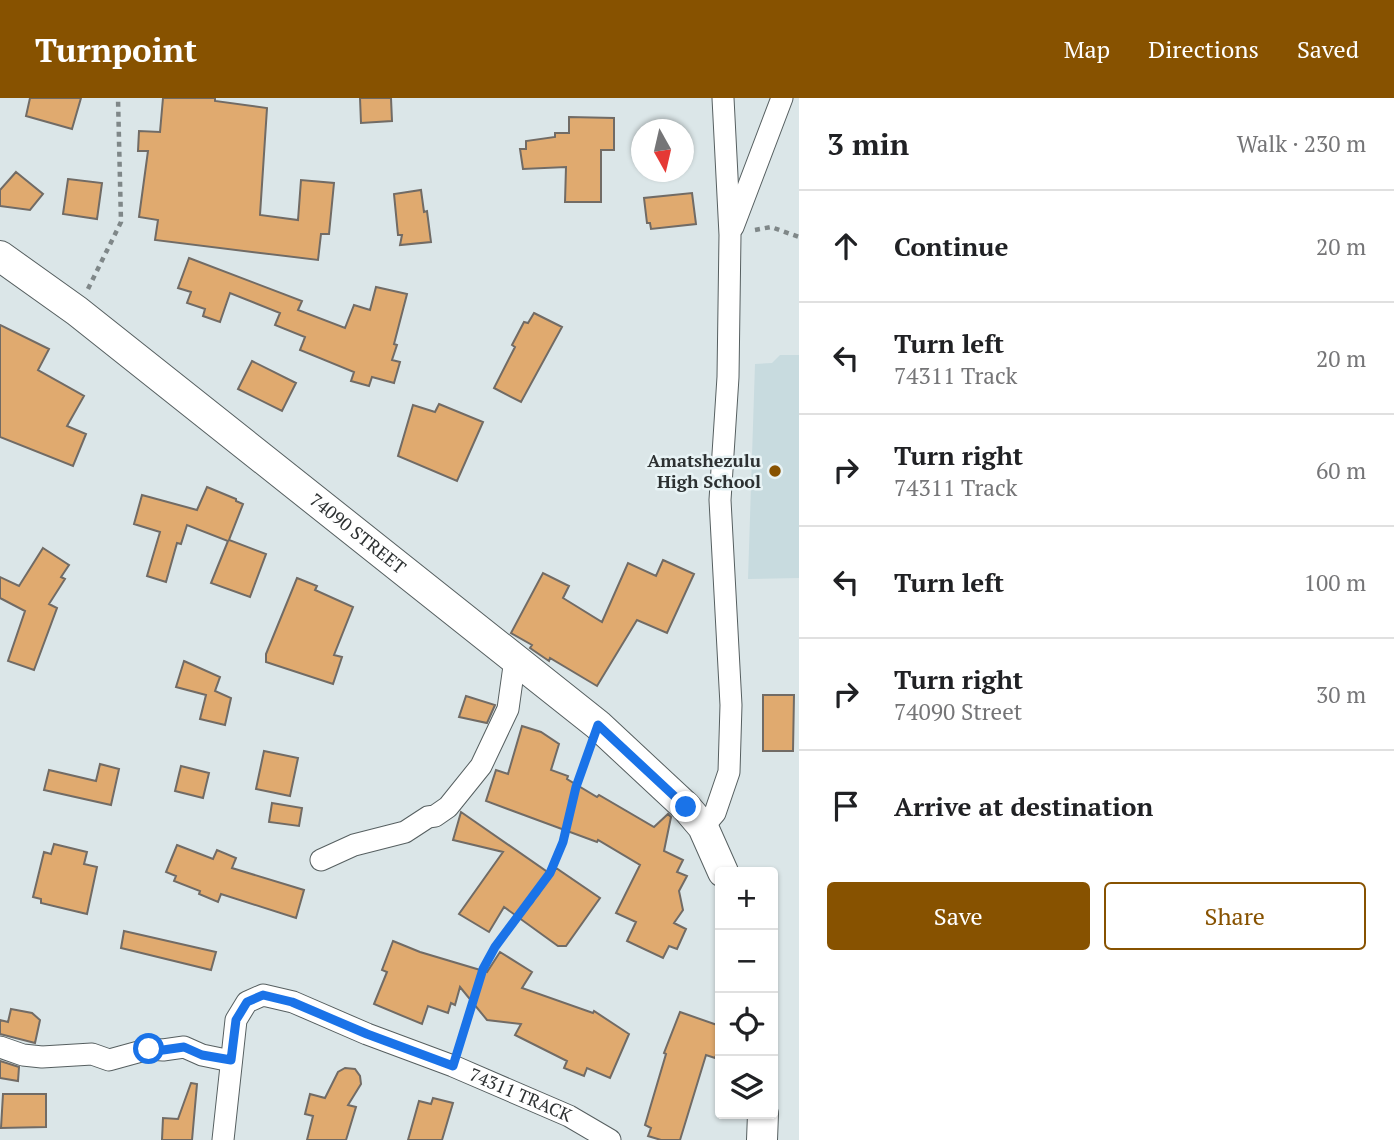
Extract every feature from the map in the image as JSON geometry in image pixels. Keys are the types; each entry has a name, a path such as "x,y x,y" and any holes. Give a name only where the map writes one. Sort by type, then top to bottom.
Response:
{"street":[{"path":"703,827 715,813 729,772 732,705 719,500 728,377 730,235 723,98"},
{"path":"730,235 782,98"},
{"name":"74090 STREET","path":"0,256 77,312 598,725 686,807 703,827 721,867"},
{"path":"321,860 354,845 405,832 448,807 481,766 508,709 515,660"},
{"name":"74311 TRACK","path":"223,1140 236,1020 247,1002 263,995 292,1002 453,1066 569,1116 610,1140"},
{"path":"0,1047 42,1058 92,1054 110,1060 149,1049 184,1047 202,1055 231,1060"},
{"path":"762,1140 763,1119"}],"path":[{"path":"77,312 121,222 118,98"},
{"path":"730,235 771,228 799,237"},
{"path":"453,1066 483,969 495,947 550,873 559,852 576,787 598,725"}],"shaded area":[{"name":"Amatshezulu High School","path":"780,355 799,355 799,578 748,579 755,364 772,363"}],"building":[{"path":"30,98 81,98 72,129 26,116"},
{"path":"163,98 215,98 215,101 267,108 260,215 298,220 301,180 334,183 329,234 321,234 318,260 155,240 158,220 139,217 148,151 138,151 139,131 160,132"},
{"path":"360,98 391,98 392,121 361,123"},
{"path":"569,117 614,118 614,150 601,150 601,202 565,202 566,167 523,169 520,149 526,149 526,141 555,137 555,133 569,133"},
{"path":"16,172 43,194 30,210 0,206 0,190"},
{"path":"68,179 102,183 97,219 63,214"},
{"path":"421,190 431,242 400,245 402,235 398,235 394,194"},
{"path":"692,193 696,224 651,229 650,223 647,223 644,198"},
{"path":"189,258 302,301 298,310 345,328 354,305 370,310 376,287 407,294 394,344 397,345 392,360 400,362 394,383 372,377 369,386 351,381 354,372 300,350 305,337 275,325 280,313 230,293 220,322 203,316 205,309 187,303 191,292 178,288"},
{"path":"534,313 562,327 521,402 494,388 515,347 512,345 524,322 528,323"},
{"path":"0,325 49,349 38,370 84,396 67,426 86,434 73,466 0,437"},
{"path":"252,361 296,383 282,411 238,389"},
{"path":"439,404 483,422 457,481 398,456 413,405 435,412"},
{"path":"207,487 243,504 229,540 266,554 250,597 211,583 228,541 187,525 181,544 177,543 166,582 147,576 160,532 134,524 142,495 197,510"},
{"path":"43,548 69,565 61,577 65,579 49,604 57,608 34,670 8,661 25,611 0,598 0,577 19,586"},
{"path":"663,560 694,574 667,633 637,620 597,686 550,658 549,661 530,648 532,645 511,633 543,573 569,586 563,598 602,622 628,563 656,576"},
{"path":"297,578 317,586 315,590 353,607 334,655 342,657 333,684 266,662 266,654"},
{"path":"184,661 220,677 215,691 231,698 225,725 200,719 206,695 176,687"},
{"path":"763,695 794,695 793,751 763,751"},
{"path":"466,696 495,705 487,723 459,717"},
{"path":"522,726 541,732 559,744 551,770 568,776 567,779 597,797 599,795 654,827 668,814 671,817 664,851 683,860 677,872 687,876 679,891 683,910 674,923 686,929 677,949 669,946 663,958 627,941 636,922 616,913 640,865 598,840 597,842 486,801 496,770 508,774"},
{"path":"264,751 298,758 290,796 256,789"},
{"path":"100,764 119,769 111,805 44,790 49,770 96,781"},
{"path":"181,766 209,773 203,798 175,791"},
{"path":"272,803 302,808 299,826 269,822"},
{"path":"461,812 552,875 556,868 600,898 566,946 558,946 504,907 489,932 459,914 503,852 453,840"},
{"path":"54,844 87,852 84,864 97,867 87,914 41,903 41,899 33,897 44,852 51,854"},
{"path":"177,845 213,859 217,850 236,858 232,868 304,890 296,918 221,894 218,902 199,894 200,891 174,881 176,876 166,872"},
{"path":"124,931 216,952 211,970 121,948"},
{"path":"393,941 487,972 500,952 532,972 522,988 593,1013 594,1011 629,1034 610,1078 587,1068 584,1076 564,1068 567,1061 515,1035 521,1024 487,1020 460,987 455,1005 451,1003 448,1013 428,1006 422,1024 374,1004 387,972 382,970"},
{"path":"11,1009 32,1013 40,1020 35,1043 0,1034 0,1020 8,1022"},
{"path":"680,1012 715,1024 715,1058 706,1055 680,1140 661,1140 648,1136 651,1128 645,1125 666,1054 664,1053"},
{"path":"0,1061 19,1067 18,1081 0,1078"},
{"path":"345,1068 355,1069 361,1084 348,1105 356,1107 346,1140 307,1140 313,1116 305,1114 310,1094 325,1098 338,1072"},
{"path":"191,1083 197,1084 192,1140 162,1140 163,1118 178,1119"},
{"path":"3,1094 46,1094 46,1127 1,1128"},
{"path":"433,1098 453,1103 442,1140 408,1140 419,1101 431,1104"}],"place":[{"name":"Amatshezulu High School","path":"775,471"}],"route":[{"path":"149,1049 184,1047 202,1055 231,1060 236,1020 247,1002 263,995 292,1002 453,1066 483,969 495,947 550,873 563,842 576,787 598,725 686,807"}]}
